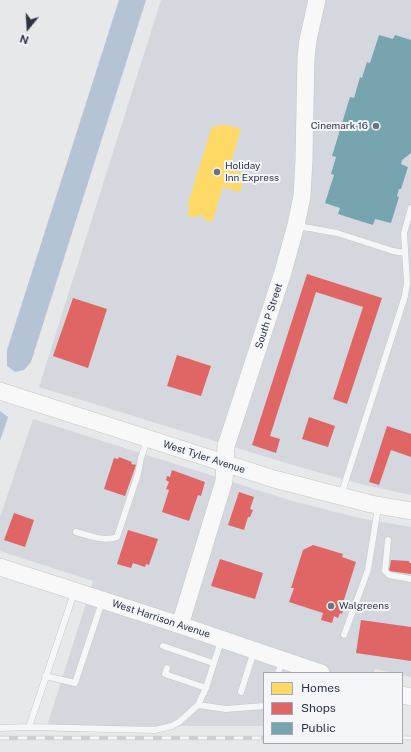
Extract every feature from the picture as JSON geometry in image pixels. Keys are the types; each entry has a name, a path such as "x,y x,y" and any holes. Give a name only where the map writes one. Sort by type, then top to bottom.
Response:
{"main road":[{"name":"South P Street","path":"180,625 224,481 226,446 283,272 296,225 302,196 306,58 308,40 317,0"},
{"name":"West Tyler Avenue","path":"0,391 274,479 378,505 411,511"},
{"name":"West Harrison Avenue","path":"0,567 254,650 280,666 315,672"}],"lane":[{"path":"340,496 405,296 407,283 404,232 411,208"},
{"path":"296,225 337,233 393,251 405,253"},
{"path":"76,532 102,539 110,539 117,536 138,474 147,438"},
{"path":"344,635 368,570 378,505"},
{"path":"388,540 385,571 389,575 411,579"},
{"path":"28,727 74,591"},
{"path":"45,676 75,683 102,600"},
{"path":"0,728 28,727 155,730 172,726 179,722 198,705 206,688 222,639"},
{"path":"163,646 172,652 194,660 205,663 214,663"},
{"path":"241,692 254,650"},
{"path":"167,668 165,674 177,674 199,682 206,688"},
{"path":"198,705 226,709 263,706"}],"shaded area":[{"path":"161,0 411,0 411,495 365,485 299,467 39,387"},
{"path":"33,419 289,500 359,518 411,527 411,677 403,675 403,672 388,672 375,669 374,672 263,672 263,726 47,726 93,581 0,551 0,517"}],"water":[{"path":"119,0 146,0 31,362 24,370 15,372 7,366 7,350"},
{"path":"0,411 8,417 0,441"}],"building: Homes":[{"name":"Holiday Inn Express","path":"223,124 241,129 229,169 245,174 240,192 223,187 212,222 203,219 204,216 198,214 197,218 187,215 190,207 187,207 212,126 217,127 218,125 222,126"}],"building: Shops":[{"path":"307,274 382,298 347,404 333,399 363,307 316,292 270,436 280,439 276,453 252,445"},
{"path":"73,298 107,309 88,368 53,356"},
{"path":"177,355 211,366 201,396 167,386"},
{"path":"309,417 335,426 328,447 302,439"},
{"path":"387,426 411,434 411,457 391,450 379,485 369,482"},
{"path":"119,457 132,462 131,464 136,465 125,496 104,489 114,458 118,459"},
{"path":"172,470 205,482 201,496 198,495 189,521 162,512 169,490 166,489 169,482 166,480 167,476 170,477"},
{"path":"239,492 254,497 250,509 253,510 250,517 248,517 244,530 228,525"},
{"path":"14,513 34,520 25,547 4,540"},
{"path":"128,530 158,539 149,565 146,564 145,567 133,563 131,568 117,564"},
{"name":"Walgreens","path":"313,545 343,554 342,557 356,562 342,606 344,606 342,614 340,613 338,618 334,616 332,623 321,620 323,613 289,602 294,588 291,588 303,550"},
{"path":"220,559 263,573 255,599 211,586"},
{"path":"391,560 409,561 409,563 411,563 411,574 389,571"},
{"path":"361,620 411,627 411,661 356,653"}],"building: Public":[{"name":"Cinemark 16","path":"379,35 393,39 395,35 411,40 411,153 402,160 401,164 408,167 401,189 399,189 397,196 399,197 391,223 375,219 373,225 338,214 340,208 325,203 334,175 331,174 336,157 332,156 350,97 354,98 360,77 362,78 367,62 370,63"}],"railway":[{"path":"0,738 263,738"},
{"path":"403,738 411,738"}],"place":[{"name":"Cinemark 16","path":"376,126"},
{"name":"Holiday Inn Express","path":"217,172"},
{"name":"Walgreens","path":"331,606"}]}
